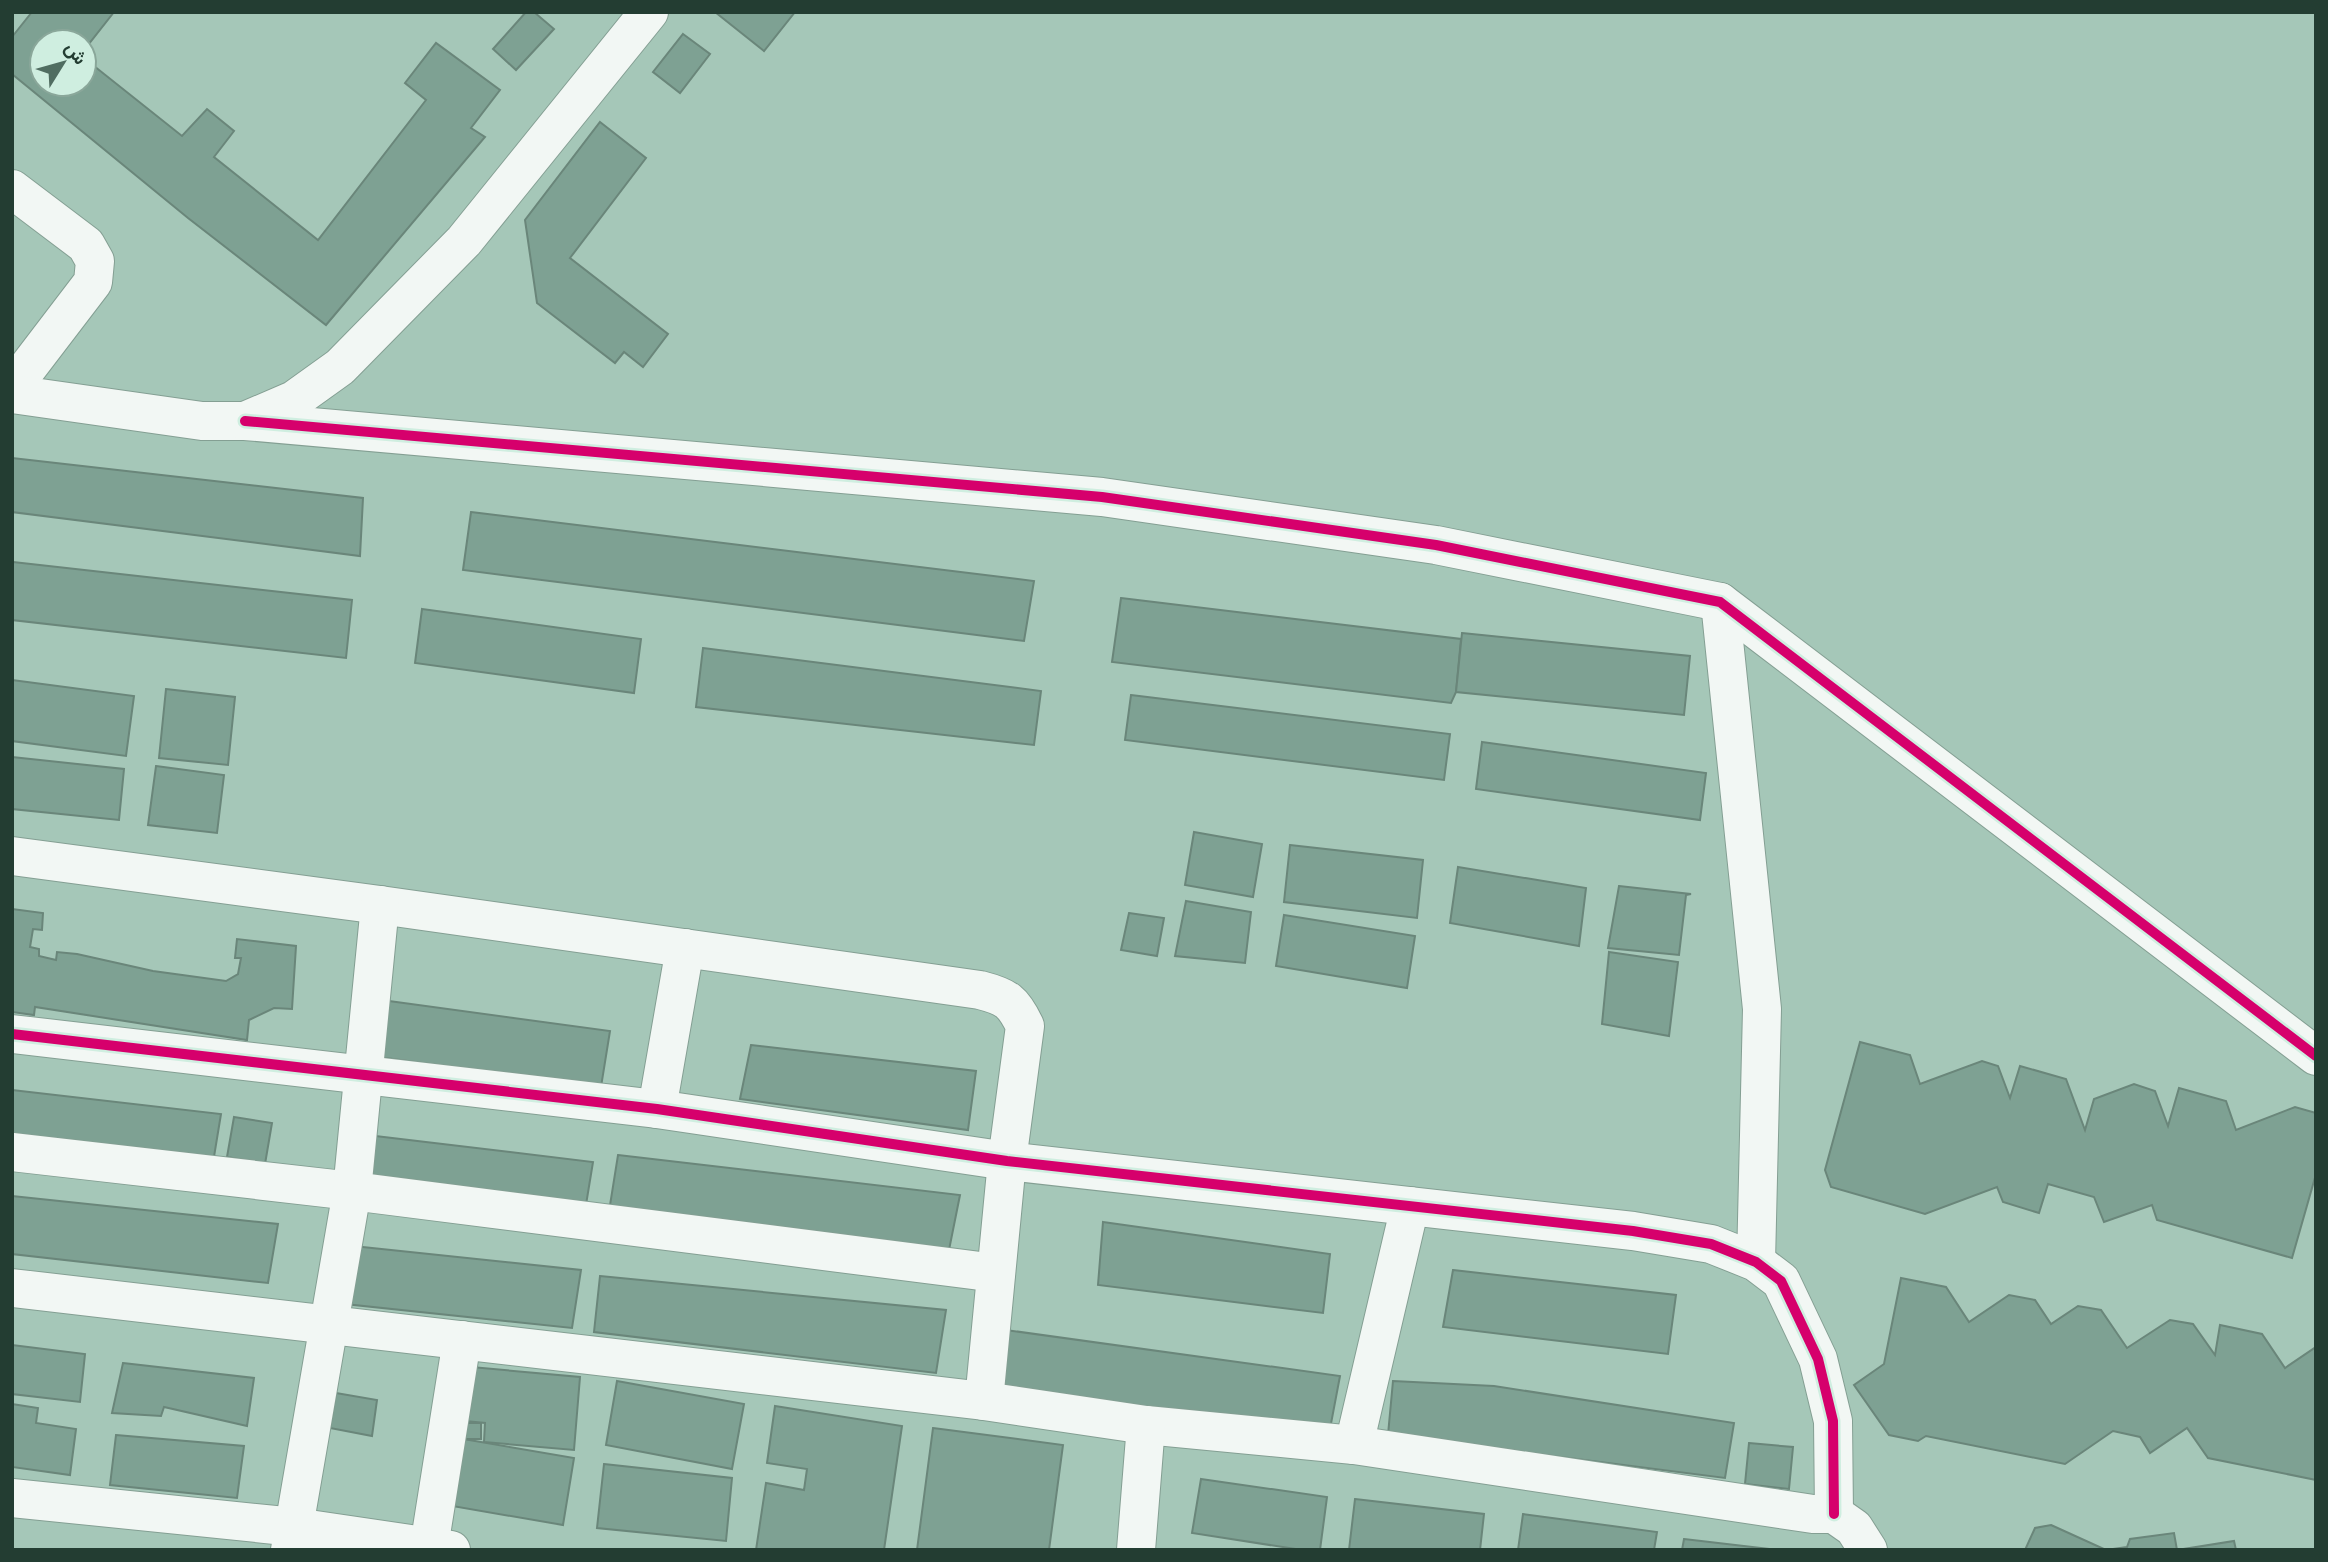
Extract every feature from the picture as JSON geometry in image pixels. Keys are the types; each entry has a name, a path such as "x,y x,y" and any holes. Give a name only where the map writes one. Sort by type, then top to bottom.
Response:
{"street":[{"path":"245,421 294,400 340,367 464,240 649,12"},
{"path":"12,189 86,245 95,261 93,282 12,388"},
{"path":"12,394 202,421 245,421 1102,497 1436,545 1720,602 2316,1056"},
{"path":"1720,602 1762,1009 1756,1262"},
{"path":"12,856 380,905 1000,995 1015,1006 1025,1026 1007,1160 984,1401"},
{"path":"292,1539 352,1191 380,905"},
{"path":"657,1109 685,948"},
{"path":"12,1034 657,1109 1007,1160 1633,1231 1712,1244 1756,1262 1781,1281 1818,1359 1833,1421 1834,1514"},
{"path":"12,1152 352,1191 996,1273"},
{"path":"1354,1445 1409,1206"},
{"path":"12,1288 984,1401 1146,1425 1354,1445 1800,1512 1834,1514 1853,1528 1868,1550"},
{"path":"12,1498 292,1539 440,1548 462,1340"},
{"path":"1136,1550 1146,1425"}],"building":[{"path":"32,12 114,12 98,32 98,28 28,28 28,87 12,74 12,37"},
{"path":"526,12 534,12 554,29 516,70 493,49"},
{"path":"715,12 795,12 764,51"},
{"path":"683,34 710,54 680,93 653,72"},
{"path":"436,43 500,90 471,128 485,137 326,325 188,218 41,98 98,98 98,69 182,136 207,109 234,131 214,157 318,240 426,100 405,83"},
{"path":"600,122 646,158 570,258 668,334 643,367 624,352 615,363 537,303 525,220"},
{"path":"12,458 363,498 360,556 12,512"},
{"path":"471,512 1034,581 1024,641 463,570"},
{"path":"13,562 352,600 346,658 12,620"},
{"path":"1121,598 1461,639 1456,692 1451,703 1112,662"},
{"path":"422,609 641,639 634,693 415,663"},
{"path":"1462,633 1690,656 1684,715 1456,692"},
{"path":"703,648 1041,691 1034,745 696,707"},
{"path":"12,680 134,696 126,756 12,741"},
{"path":"166,689 235,697 228,765 159,758"},
{"path":"1131,695 1450,734 1444,780 1125,740"},
{"path":"1482,742 1706,773 1700,820 1476,789"},
{"path":"12,757 124,769 119,820 12,809"},
{"path":"156,766 224,775 217,833 148,825"},
{"path":"1194,832 1262,844 1253,897 1185,885"},
{"path":"1290,845 1423,860 1417,918 1284,902"},
{"path":"1458,867 1586,888 1579,946 1450,923"},
{"path":"1619,886 1691,894 1686,895 1679,955 1608,948"},
{"path":"1186,901 1251,912 1245,963 1175,956"},
{"path":"12,909 43,913 42,930 33,929 30,947 39,949 39,956 56,960 57,952 77,954 153,971 226,981 238,974 241,958 235,958 237,939 296,946 292,1009 274,1008 249,1020 247,1040 35,1007 34,1015 12,1012"},
{"path":"1129,913 1164,918 1157,956 1121,950"},
{"path":"1284,915 1415,936 1407,988 1276,966"},
{"path":"1609,952 1678,962 1669,1036 1602,1024"},
{"path":"389,1001 610,1031 601,1087 378,1057"},
{"path":"1860,1042 1910,1055 1920,1084 1982,1061 1998,1066 2010,1098 2020,1066 2066,1079 2085,1130 2094,1099 2134,1084 2155,1091 2168,1126 2179,1088 2226,1101 2236,1130 2295,1107 2316,1113 2316,1174 2292,1258 2157,1220 2152,1205 2104,1222 2094,1197 2048,1184 2039,1213 2003,1202 1997,1187 1925,1214 1831,1187 1825,1170"},
{"path":"751,1045 976,1071 968,1130 740,1099"},
{"path":"12,1090 221,1114 212,1169 12,1148"},
{"path":"234,1117 272,1123 265,1164 227,1157"},
{"path":"367,1135 593,1162 584,1217 361,1186"},
{"path":"618,1155 960,1195 947,1260 607,1224"},
{"path":"12,1196 278,1224 268,1283 12,1254"},
{"path":"1103,1222 1330,1254 1323,1313 1098,1285"},
{"path":"353,1246 581,1270 572,1328 345,1304"},
{"path":"1453,1270 1676,1295 1668,1354 1443,1327"},
{"path":"600,1276 946,1310 936,1373 594,1332"},
{"path":"1901,1278 1946,1287 1969,1322 2009,1295 2035,1300 2051,1324 2078,1306 2101,1310 2127,1348 2170,1320 2193,1324 2215,1355 2220,1325 2262,1334 2285,1368 2316,1347 2316,1480 2208,1458 2187,1428 2150,1453 2140,1437 2113,1431 2065,1464 1926,1436 1918,1441 1889,1435 1854,1385 1884,1364"},
{"path":"1006,1330 1340,1376 1330,1429 999,1391"},
{"path":"12,1345 85,1354 80,1402 12,1394"},
{"path":"123,1363 254,1378 247,1426 164,1407 161,1416 112,1413"},
{"path":"449,1365 580,1377 574,1450 484,1442 485,1423 444,1419"},
{"path":"617,1381 744,1404 732,1469 606,1445"},
{"path":"1393,1381 1494,1386 1734,1423 1725,1478 1388,1435"},
{"path":"336,1393 377,1400 372,1436 330,1428"},
{"path":"12,1404 38,1408 36,1423 76,1429 70,1475 12,1467"},
{"path":"775,1406 902,1426 884,1550 756,1550 766,1483 804,1490 807,1469 767,1463"},
{"path":"446,1423 481,1423 481,1439 446,1439"},
{"path":"933,1428 1063,1445 1049,1550 917,1550"},
{"path":"116,1435 244,1446 237,1498 110,1485"},
{"path":"446,1436 574,1458 563,1525 435,1503"},
{"path":"1749,1443 1793,1447 1789,1489 1745,1484"},
{"path":"604,1464 732,1478 726,1541 597,1528"},
{"path":"1201,1479 1327,1497 1320,1550 1302,1550 1192,1533"},
{"path":"1355,1499 1484,1514 1480,1550 1349,1550"},
{"path":"1523,1514 1657,1532 1654,1550 1518,1550"},
{"path":"2051,1525 2106,1550 2025,1550 2035,1528"},
{"path":"2174,1533 2177,1550 2106,1550 2127,1547 2130,1539"},
{"path":"1684,1539 1778,1550 1682,1550"},
{"path":"2234,1541 2236,1550 2177,1550"}],"cycle path":[{"path":"245,421 1102,497 1436,545 1720,602 2316,1056"},
{"path":"12,1034 657,1109 1007,1161 1633,1231 1711,1244 1756,1262 1781,1281 1818,1359 1833,1421 1834,1514"}]}
